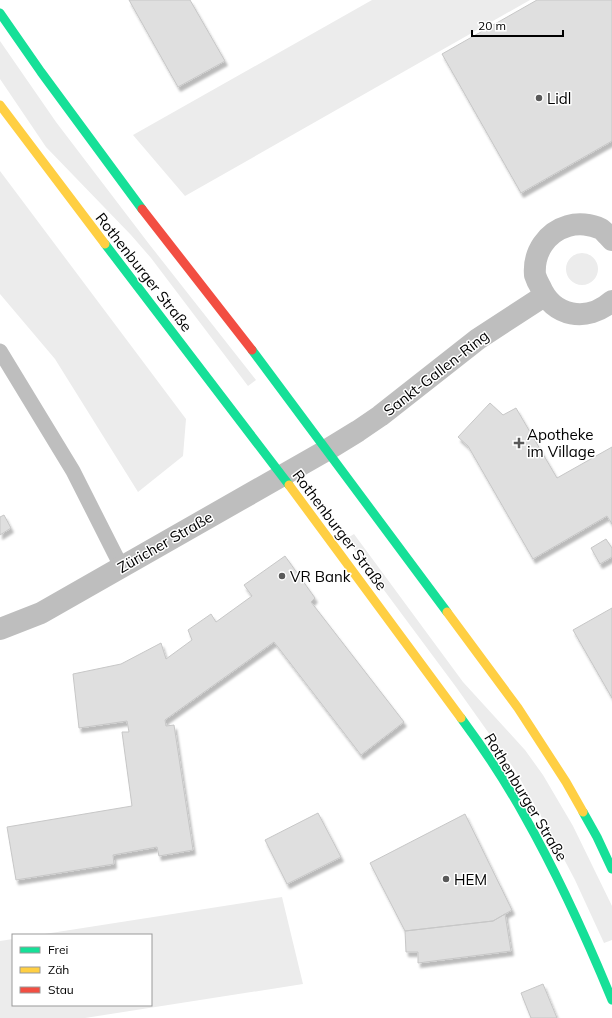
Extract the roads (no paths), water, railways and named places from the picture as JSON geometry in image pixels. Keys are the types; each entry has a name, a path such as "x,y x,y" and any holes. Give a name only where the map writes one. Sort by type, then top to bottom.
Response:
{"main road":[{"path":"0,13 124,186 231,322 536,734 566,782 597,837 612,869"},
{"name":"Rothenburger Straße","path":"0,105 68,198 173,332 469,728 509,790 541,847 573,909 612,1000"}],"street":[{"path":"612,240 601,229 588,225 574,225 561,228 550,236 540,247 536,261 535,276 544,296 556,307 566,312 580,314 594,312 606,306 612,300"},
{"name":"Sankt-Gallen-Ring","path":"327,450 380,416 478,340 544,296"},
{"name":"Züricher Straße","path":"0,629 41,613 121,566 327,450"}],"lane":[{"path":"0,351 73,471 121,566"}],"place":[{"name":"Lidl","path":"539,98"},
{"name":"Apotheke im Village","path":"519,443"},
{"name":"VR Bank","path":"282,576"},
{"name":"HEM","path":"446,879"}]}
